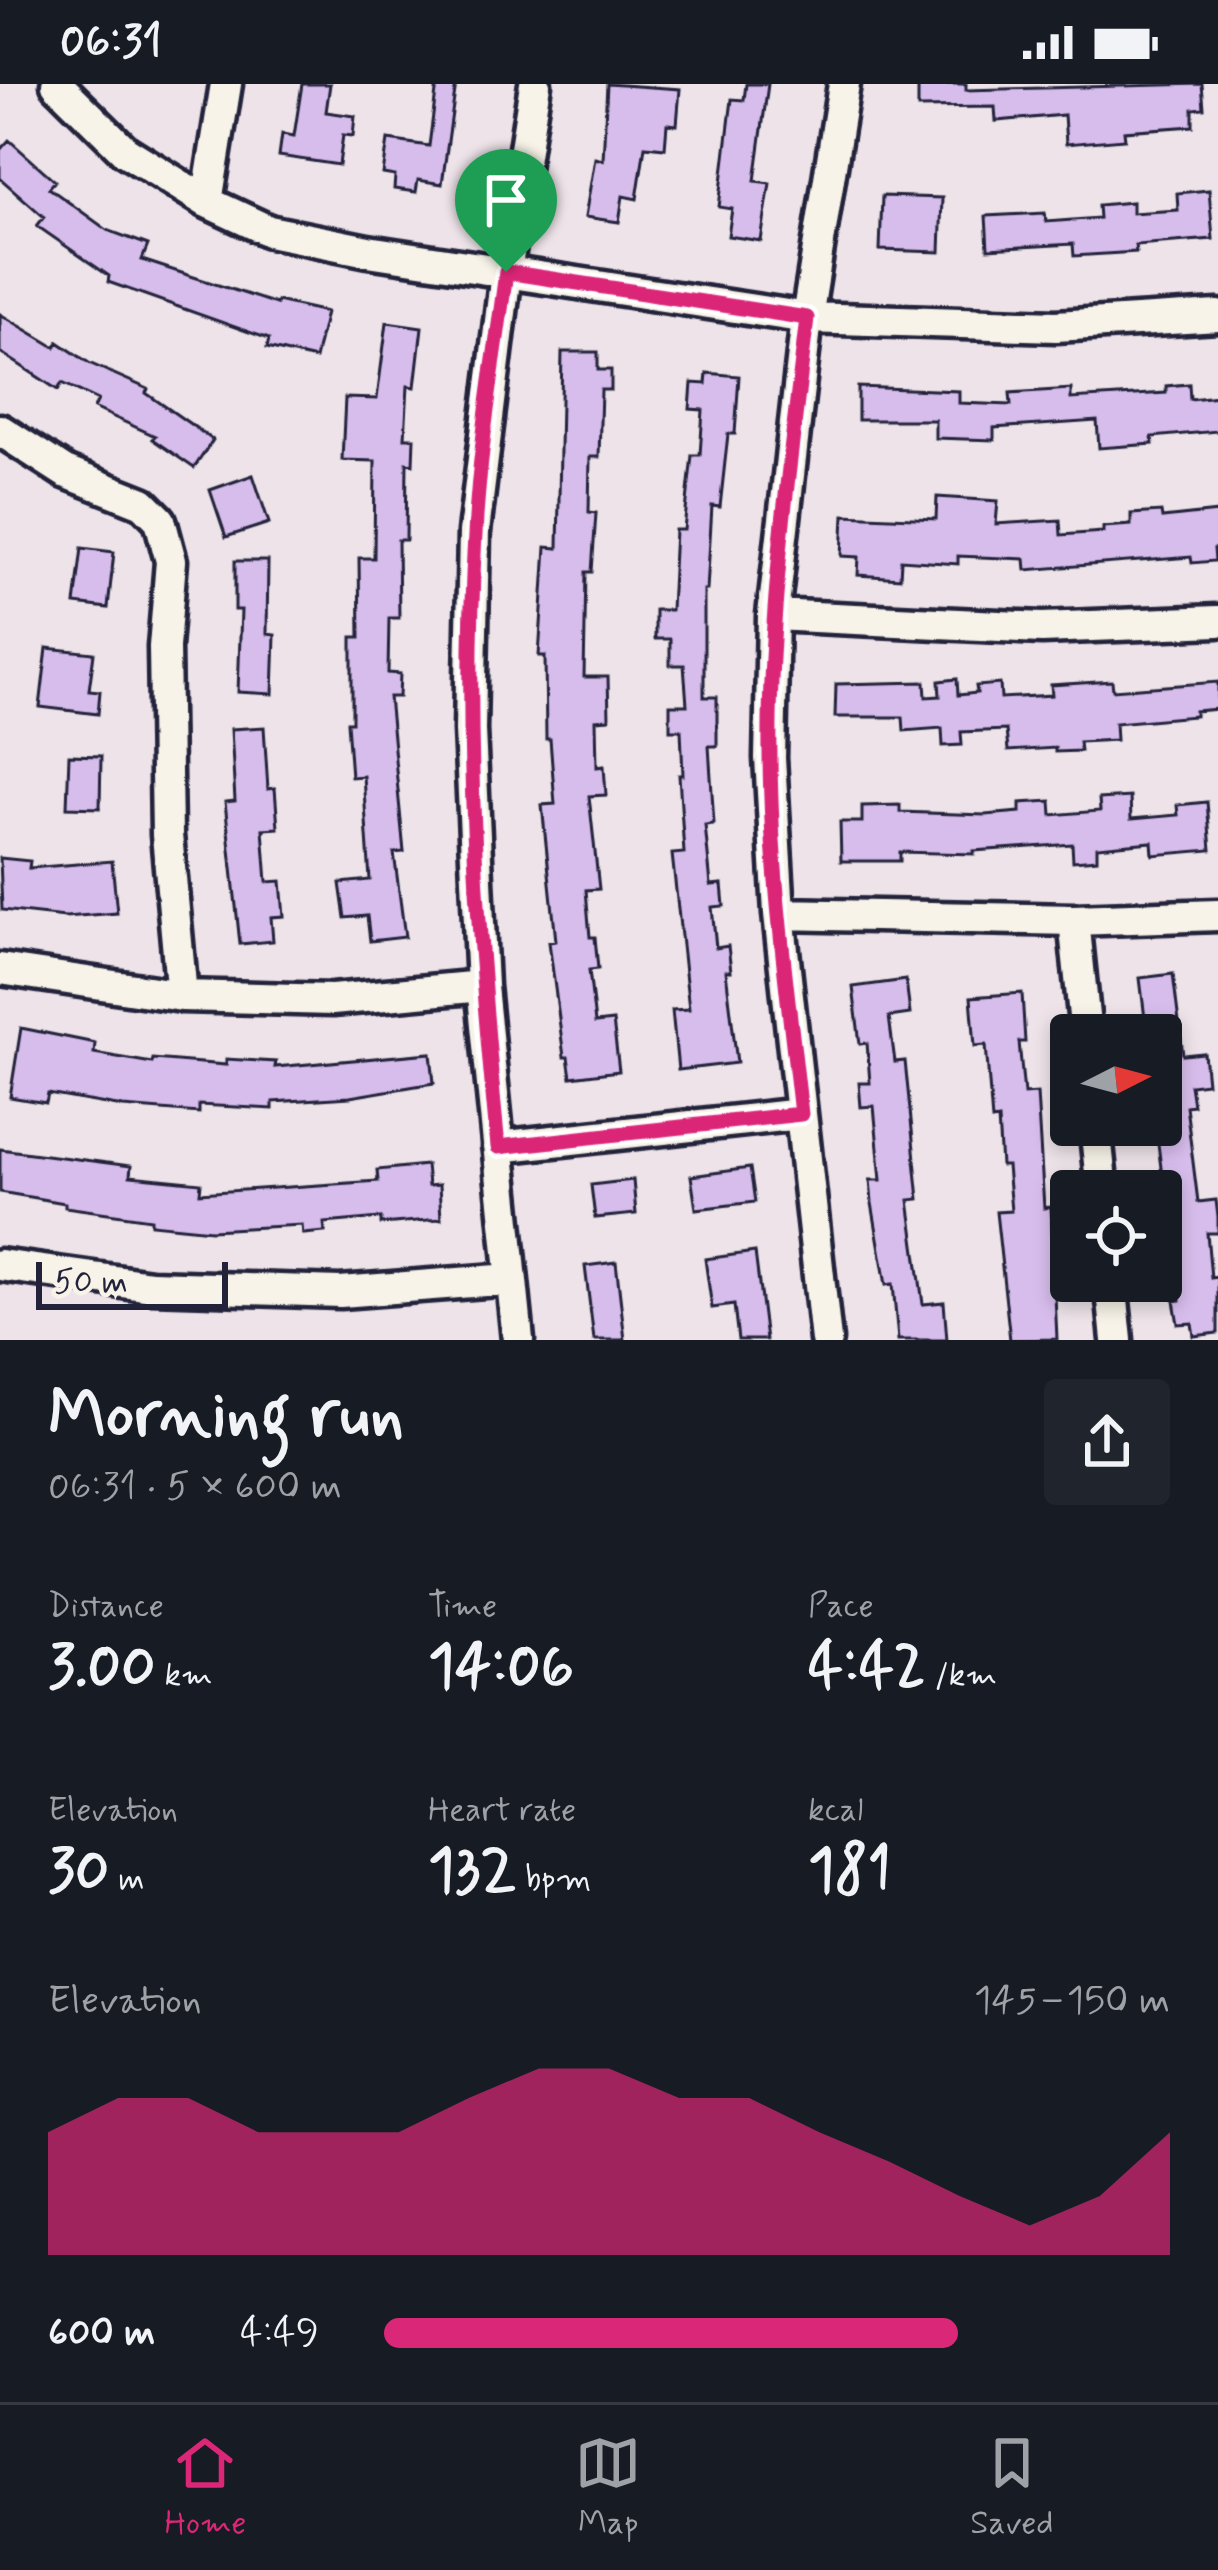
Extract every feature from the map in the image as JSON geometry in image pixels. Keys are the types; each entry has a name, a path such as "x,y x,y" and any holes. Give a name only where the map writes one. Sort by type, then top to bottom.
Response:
{"street":[{"path":"57,84 124,151 207,202 269,231 807,318 1056,326 1218,316"},
{"path":"207,202 226,84"},
{"path":"518,1340 482,986 470,730 475,532 506,272 535,84"},
{"path":"826,1340 779,914 770,758 773,615 807,318 844,84"},
{"path":"0,430 65,472 143,503 160,520 171,561 164,647 167,835 182,996"},
{"path":"773,615 1042,628 1218,620"},
{"path":"779,914 1074,920 1218,915"},
{"path":"1074,920 1084,1014"},
{"path":"0,969 182,996 332,1000 482,986"},
{"path":"498,1147 801,1114"},
{"path":"0,1264 151,1286 340,1292 511,1279"},
{"path":"1113,1302 1117,1340"}],"building":[{"path":"302,84 330,84 326,112 355,116 353,136 343,135 339,165 279,156 282,134 294,136"},
{"path":"437,84 456,84 442,184 418,180 416,192 394,189 395,176 383,174 388,140 429,146"},
{"path":"607,84 680,89 677,125 667,124 665,148 645,146 637,199 623,196 619,222 585,217 595,158 603,160"},
{"path":"746,84 768,84 755,181 770,183 761,241 728,236 732,209 719,207 732,99 744,100"},
{"path":"918,84 966,84 966,90 1202,84 1204,108 1193,109 1193,126 1124,131 1125,139 1066,144 1064,115 996,121 995,107 918,108"},
{"path":"9,140 55,181 49,188 107,230 148,245 142,260 276,304 326,312 315,359 267,348 269,339 108,282 109,276 37,226 44,217 0,178 0,150"},
{"path":"1209,190 1213,239 1074,256 1073,244 988,249 986,216 1045,213 1046,222 1099,218 1098,205 1132,202 1132,213 1178,210 1177,193"},
{"path":"882,196 942,198 940,252 880,250"},
{"path":"0,314 55,347 58,342 89,363 148,389 146,393 213,440 194,468 152,439 155,436 94,408 98,400 62,383 58,390 0,352"},
{"path":"387,322 422,327 415,387 408,386 405,438 414,438 413,464 407,463 406,540 398,540 399,618 389,618 388,673 400,674 399,697 389,697 404,852 394,853 405,937 370,941 367,916 345,918 340,883 370,880 363,776 351,777 347,722 352,722 352,637 360,637 359,558 374,558 375,461 342,460 345,398 377,399"},
{"path":"562,352 598,352 598,370 611,370 611,390 601,390 599,457 590,457 589,512 596,513 592,572 586,572 584,677 608,677 609,719 596,720 597,767 604,766 606,795 589,796 599,889 586,890 598,969 589,970 595,1023 613,1021 619,1071 571,1077 568,1057 564,1057 549,942 556,941 542,805 555,804 550,739 546,739 545,656 539,656 546,547 558,548"},
{"path":"707,373 739,376 735,434 728,434 720,507 712,506 704,590 704,697 717,697 717,746 709,746 714,824 705,825 711,885 722,884 724,906 712,907 716,948 728,946 731,971 726,971 737,1063 678,1070 672,1010 689,1009 672,854 684,853 681,730 670,730 670,705 687,705 684,665 670,665 670,639 655,639 655,610 671,610 675,530 684,530 692,455 700,455 703,410 690,409 692,383 706,384"},
{"path":"1189,384 1190,399 1218,396 1218,431 1152,437 1153,444 1099,448 1097,421 994,428 994,440 935,438 935,420 858,420 858,387 959,391 959,403 1011,405 1010,393 1071,389 1071,399 1166,393 1166,386"},
{"path":"253,475 269,523 226,537 210,490"},
{"path":"937,497 998,501 996,524 1060,520 1061,535 1131,525 1131,514 1161,512 1162,518 1218,512 1218,549 1214,549 1215,561 1192,563 1191,557 1026,570 1025,559 958,556 958,564 901,560 900,578 858,575 859,557 842,556 844,515 936,519"},
{"path":"82,548 114,552 108,608 75,604"},
{"path":"235,561 268,561 267,634 275,635 273,694 238,692 241,610 235,610"},
{"path":"47,648 94,653 89,690 100,691 98,714 40,707"},
{"path":"957,679 958,695 977,693 976,686 1000,684 1001,698 1052,695 1051,685 1112,681 1113,690 1218,682 1218,709 1195,711 1195,716 1115,723 1116,740 1079,742 1080,751 1055,752 1055,748 1008,751 1006,730 961,732 962,745 943,746 942,728 904,731 903,717 835,717 836,684 925,682 926,697 940,696 939,681"},
{"path":"264,727 268,789 275,788 278,828 263,829 267,882 281,881 284,916 271,917 273,941 240,944 225,802 235,801 231,729"},
{"path":"69,755 101,756 100,808 67,807"},
{"path":"1130,797 1131,819 1178,815 1177,805 1207,802 1211,850 1153,855 1152,842 1097,847 1097,859 1073,861 1072,844 974,854 900,852 900,861 841,861 840,822 862,822 862,806 900,805 900,812 985,815 1020,812 1020,803 1051,801 1052,815 1100,811 1099,799"},
{"path":"0,858 30,861 29,868 112,861 117,913 65,917 2,910"},
{"path":"1173,974 1178,1014 1144,1014 1140,978"},
{"path":"906,980 910,1014 889,1017 895,1062 905,1061 919,1199 909,1200 923,1304 944,1302 947,1340 898,1340 893,1284 886,1285 872,1203 870,1180 881,1180 874,1106 861,1107 859,1083 870,1083 867,1043 860,1044 853,987"},
{"path":"1022,993 1025,1042 1019,1042 1024,1094 1037,1093 1044,1208 1050,1207 1050,1302 1055,1302 1057,1339 1010,1340 996,1212 1011,1211 1007,1166 1001,1166 998,1120 992,1121 986,1045 975,1046 971,997"},
{"path":"21,1028 95,1043 94,1053 152,1063 153,1059 226,1065 226,1059 276,1062 275,1067 431,1053 434,1083 350,1097 273,1102 273,1109 199,1105 199,1113 48,1094 46,1103 10,1097"},
{"path":"1182,1047 1183,1055 1204,1053 1207,1083 1190,1085 1193,1105 1186,1106 1198,1202 1216,1200 1218,1233 1207,1233 1211,1278 1218,1277 1218,1333 1194,1336 1192,1323 1178,1324 1174,1302 1182,1302 1182,1170 1161,1170 1158,1146 1182,1146"},
{"path":"0,1149 131,1166 130,1176 201,1183 200,1193 378,1181 377,1170 426,1165 428,1186 439,1185 441,1219 324,1223 325,1232 303,1234 302,1225 211,1230 151,1224 151,1219 0,1192"},
{"path":"750,1168 755,1202 696,1209 691,1176"},
{"path":"633,1180 636,1214 595,1218 591,1185"},
{"path":"755,1252 766,1340 738,1340 734,1305 712,1308 705,1259"},
{"path":"616,1262 625,1340 594,1340 585,1266"}],"route":[{"path":"506,272 807,318 773,615 770,758 779,914 801,1114 498,1147 482,986 470,730 475,532 506,272"}]}
